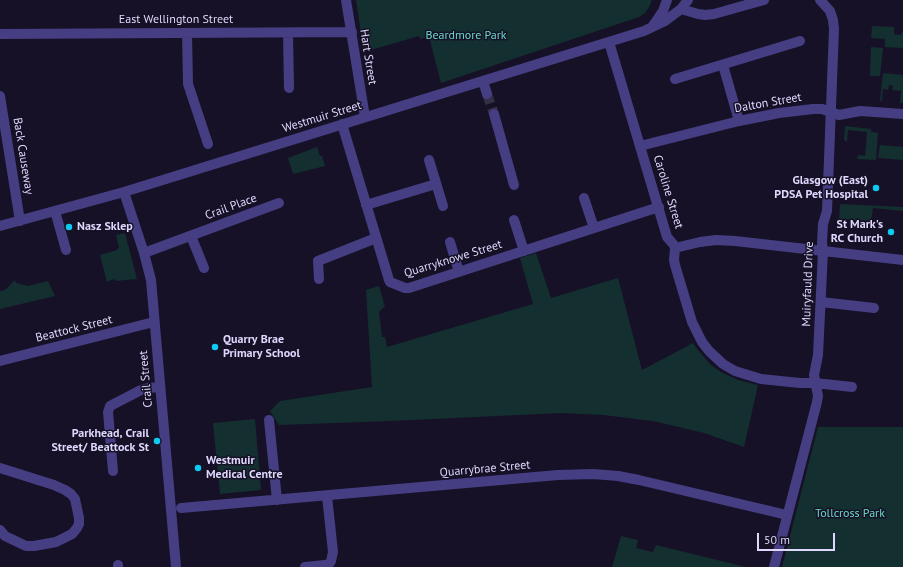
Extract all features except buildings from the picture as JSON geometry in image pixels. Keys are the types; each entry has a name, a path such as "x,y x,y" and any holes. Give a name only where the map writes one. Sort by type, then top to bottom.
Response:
{"street":[{"name":"Hart Street","path":"346,0 365,117"},
{"path":"650,29 663,11 666,0"},
{"name":"Westmuir Street","path":"0,226 124,192 650,29 666,21 681,9 688,0"},
{"path":"681,9 705,15 714,14 764,0"},
{"name":"Muiryfauld Drive","path":"774,567 818,396 814,375 818,355 823,251 822,238 826,211 834,29 830,11 820,0"},
{"name":"East Wellington Street","path":"0,34 352,32"},
{"path":"186,33 188,84 208,144"},
{"path":"288,33 289,88"},
{"path":"675,79 800,41"},
{"name":"Caroline Street","path":"609,42 667,237 675,248 674,260 692,322 702,342 716,358 735,371 761,379 852,387"},
{"path":"723,65 739,121"},
{"path":"483,80 487,94"},
{"name":"Back Causeway","path":"0,96 2,117 20,221"},
{"name":"Dalton Street","path":"640,146 739,121 779,113 822,109 839,115 865,111 903,114"},
{"path":"494,114 514,185"},
{"name":"Quarryknowe Street","path":"342,124 389,280 390,282 405,288 409,288 659,207"},
{"path":"429,160 443,206"},
{"path":"366,205 436,184"},
{"name":"Crail Street","path":"124,192 152,280 154,322 176,567"},
{"path":"584,198 594,228"},
{"name":"Crail Place","path":"144,253 279,203"},
{"path":"54,211 66,250"},
{"path":"514,220 524,251"},
{"path":"191,236 204,268"},
{"path":"319,279 318,261 376,238"},
{"path":"675,248 716,240 903,260"},
{"path":"450,242 459,272"},
{"path":"821,302 874,308"},
{"name":"Beattock Street","path":"0,361 154,322"},
{"path":"113,471 108,412 110,406 141,390 160,387"},
{"path":"269,420 277,500"},
{"path":"0,468 54,485 65,490 71,494 75,500 79,518 79,524 72,534 56,542 34,546 26,546 5,536 0,530"},
{"name":"Quarrybrae Street","path":"181,508 558,475 593,474 618,476 639,480 788,515"},
{"path":"304,567 325,565 329,564 331,561 333,552 328,496"}],"green space":[{"name":"Beardmore Park","path":"356,0 652,0 645,13 639,17 441,83 429,37 420,39 419,36 364,52"},
{"path":"872,26 894,27 894,34 900,35 903,32 903,48 885,47 885,39 871,38"},
{"path":"871,47 883,48 880,76 870,76"},
{"path":"883,73 903,75 903,103 900,103 901,91 892,90 893,86 889,85 888,90 883,89 882,101 880,101"},
{"path":"845,126 871,129 871,132 878,133 876,160 857,159 858,155 865,156 867,132 848,130 847,141 845,141"},
{"path":"880,145 903,147 903,160 878,158"},
{"path":"317,147 325,166 293,174 288,158"},
{"path":"840,204 903,207 903,211 873,208 871,221 839,219"},
{"path":"125,233 137,279 116,281 114,279 107,282 100,255 117,250 119,247 116,235"},
{"path":"536,253 551,298 618,278 642,370 693,343 711,365 721,372 738,380 758,385 744,447 704,433 653,421 603,415 561,413 279,425 270,411 280,401 372,387 366,290 379,286 385,307 379,312 382,337 385,337 387,347 533,304 520,258"},
{"path":"15,280 16,283 28,286 48,281 55,296 0,309 0,291 5,290"},
{"path":"255,419 261,490 220,494 213,423"},
{"name":"Tollcross Park","path":"818,427 903,427 903,567 782,567"},
{"path":"621,536 638,540 636,548 653,552 656,545 746,567 612,567"}],"tunnel":[{"path":"487,94 494,114"}],"place":[{"name":"Glasgow (East) PDSA Pet Hospital","path":"876,188"},
{"name":"Nasz Sklep","path":"69,227"},
{"name":"St Mark's RC Church","path":"891,232"},
{"name":"Quarry Brae Primary School","path":"215,347"},
{"name":"Parkhead, Crail Street/ Beattock St","path":"157,441"},
{"name":"Westmuir Medical Centre","path":"198,468"}]}
